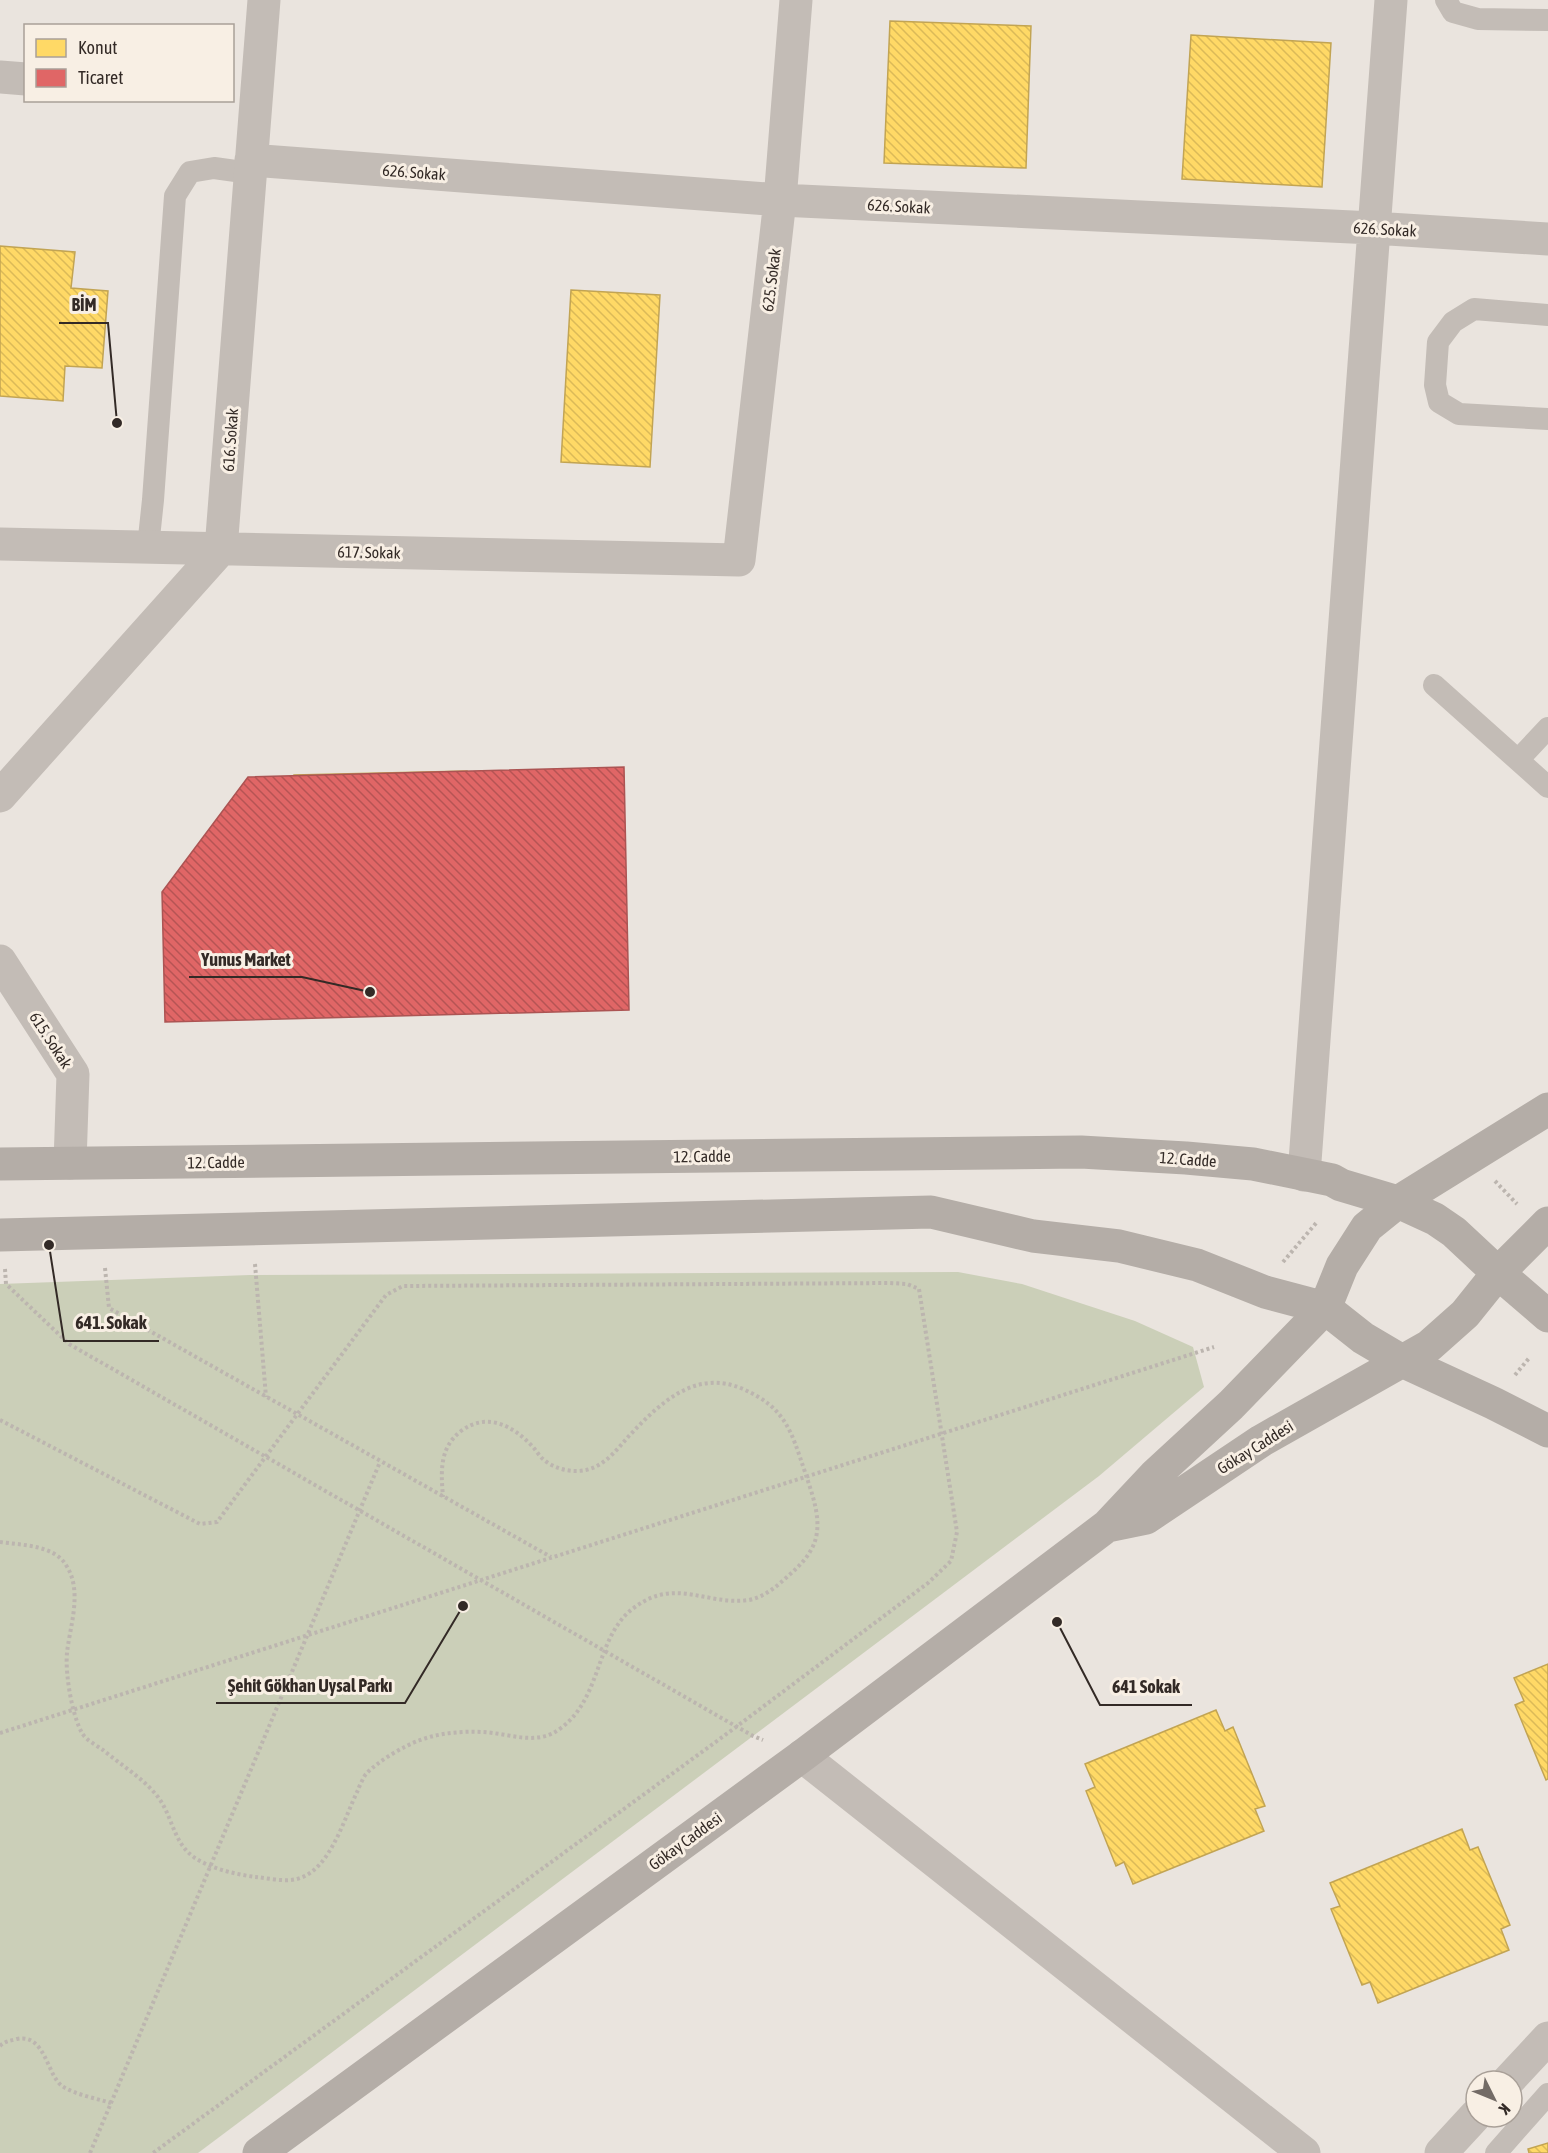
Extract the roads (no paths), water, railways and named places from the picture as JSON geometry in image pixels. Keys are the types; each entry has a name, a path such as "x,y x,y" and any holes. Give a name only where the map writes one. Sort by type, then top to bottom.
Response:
{"main road":[{"path":"1325,1308 1342,1266 1367,1227 1398,1202 1548,1108"},
{"name":"12. Cadde","path":"0,1164 1081,1152 1253,1164 1332,1180 1341,1185 1398,1202"},
{"path":"1398,1202 1435,1219 1455,1232 1548,1316"},
{"path":"2,1235 931,1212 1033,1236 1130,1248 1197,1265 1265,1292 1325,1308 1362,1338 1402,1361 1492,1402 1548,1431"},
{"path":"1402,1361 1429,1346 1449,1330 1498,1273 1535,1216"},
{"name":"Gökay Caddesi","path":"260,2153 802,1756 1107,1526 1154,1476 1231,1405 1325,1308"},
{"name":"Gökay Caddesi","path":"1107,1526 1146,1518 1261,1441 1402,1361"}],"street":[{"name":"616. Sokak","path":"221,549 251,166 245,94 264,0"},
{"name":"625. Sokak","path":"739,560 780,200 796,0"},
{"path":"1304,1174 1391,0"},
{"path":"0,77 24,79"},
{"name":"626. Sokak","path":"251,166 780,200 1373,228 1548,239"},
{"name":"617. Sokak","path":"0,544 739,560"},
{"path":"0,796 221,549"},
{"name":"615. Sokak","path":"0,961 73,1074 70,1163"},
{"path":"802,1756 1304,2153"},
{"path":"1519,2069 1548,2038"},
{"path":"1441,2153 1464,2128"}],"lane":[{"path":"1446,0 1453,12 1478,19 1548,20"},
{"path":"148,548 175,196 190,172 251,166"},
{"path":"1548,315 1474,309 1452,322 1438,342 1435,385 1439,402 1459,414 1548,419"},
{"path":"1434,685 1548,787"},
{"path":"1518,760 1548,728"},
{"path":"1496,2153 1548,2094"}],"place":[{"name":"BİM","path":"117,423"},
{"name":"Yunus Market","path":"370,992"},
{"name":"641. Sokak","path":"49,1245"},
{"name":"Şehit Gökhan Uysal Parkı","path":"463,1606"},
{"name":"641 Sokak","path":"1057,1622"}]}
